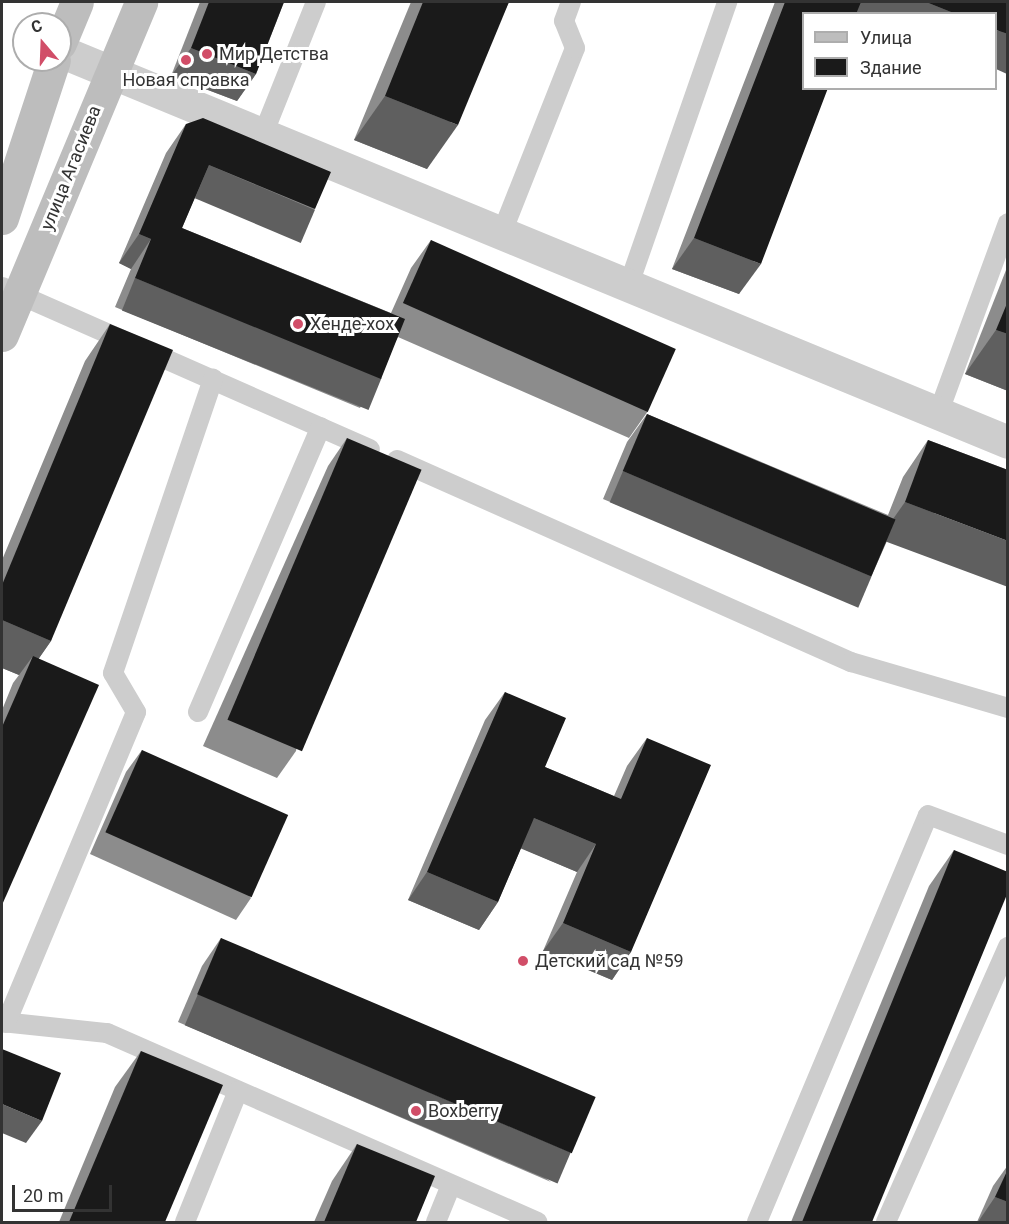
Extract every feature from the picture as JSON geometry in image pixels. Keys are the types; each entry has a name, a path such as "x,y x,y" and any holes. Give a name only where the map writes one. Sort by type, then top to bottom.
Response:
{"main road":[{"name":"улица Агасиева","path":"2,335 10,291 141,2"},
{"path":"2,218 50,72"}],"street":[{"path":"72,57 108,76 1008,442"}],"lane":[{"path":"262,137 316,2"},
{"path":"501,235 575,48 564,21 571,2"},
{"path":"628,287 727,2"},
{"path":"938,414 1008,224"},
{"path":"10,291 851,662 1008,708"},
{"path":"213,379 113,674 136,712 4,1023 107,1033 537,1222"},
{"path":"198,712 321,427"},
{"path":"757,1222 928,815 1008,845"},
{"path":"886,1222 1008,947"},
{"path":"185,1222 238,1091"},
{"path":"436,1222 451,1185"}],"building":[{"path":"209,2 284,2 256,74 191,48"},
{"path":"423,2 509,2 458,125 385,96"},
{"path":"785,2 861,2 857,12 802,12 802,90 827,90 761,264 694,238"},
{"path":"926,2 1008,2 1008,34 997,30 997,12 951,12"},
{"path":"203,118 331,172 315,209 209,165 182,228 405,319 381,379 135,278 151,239 139,234 186,124"},
{"path":"431,240 676,349 648,412 403,303"},
{"path":"1008,301 1008,334 996,330"},
{"path":"110,324 173,350 51,641 2,620 2,585"},
{"path":"647,414 896,519 871,577 623,471"},
{"path":"347,438 422,470 302,751 227,720"},
{"path":"928,440 1008,470 1008,541 905,502"},
{"path":"33,656 99,685 2,905 2,727"},
{"path":"505,692 566,718 545,767 621,799 647,738 711,765 631,952 563,923 596,844 534,818 498,902 427,872"},
{"path":"142,750 288,815 252,897 105,832"},
{"path":"954,850 1008,872 1008,892 872,1222 802,1222"},
{"path":"221,938 596,1097 572,1153 197,994"},
{"path":"2,1049 61,1073 42,1121 2,1104"},
{"path":"141,1051 223,1085 165,1222 69,1222"},
{"path":"357,1144 435,1176 416,1222 324,1222"},
{"path":"1008,1169 1008,1202 995,1197"}],"place":[{"name":"Мир Детства","path":"207,54"},
{"name":"Новая справка","path":"186,60"},
{"name":"Хенде-хох","path":"298,324"},
{"name":"Детский сад №59","path":"523,961"},
{"name":"Boxberry","path":"416,1111"}]}
